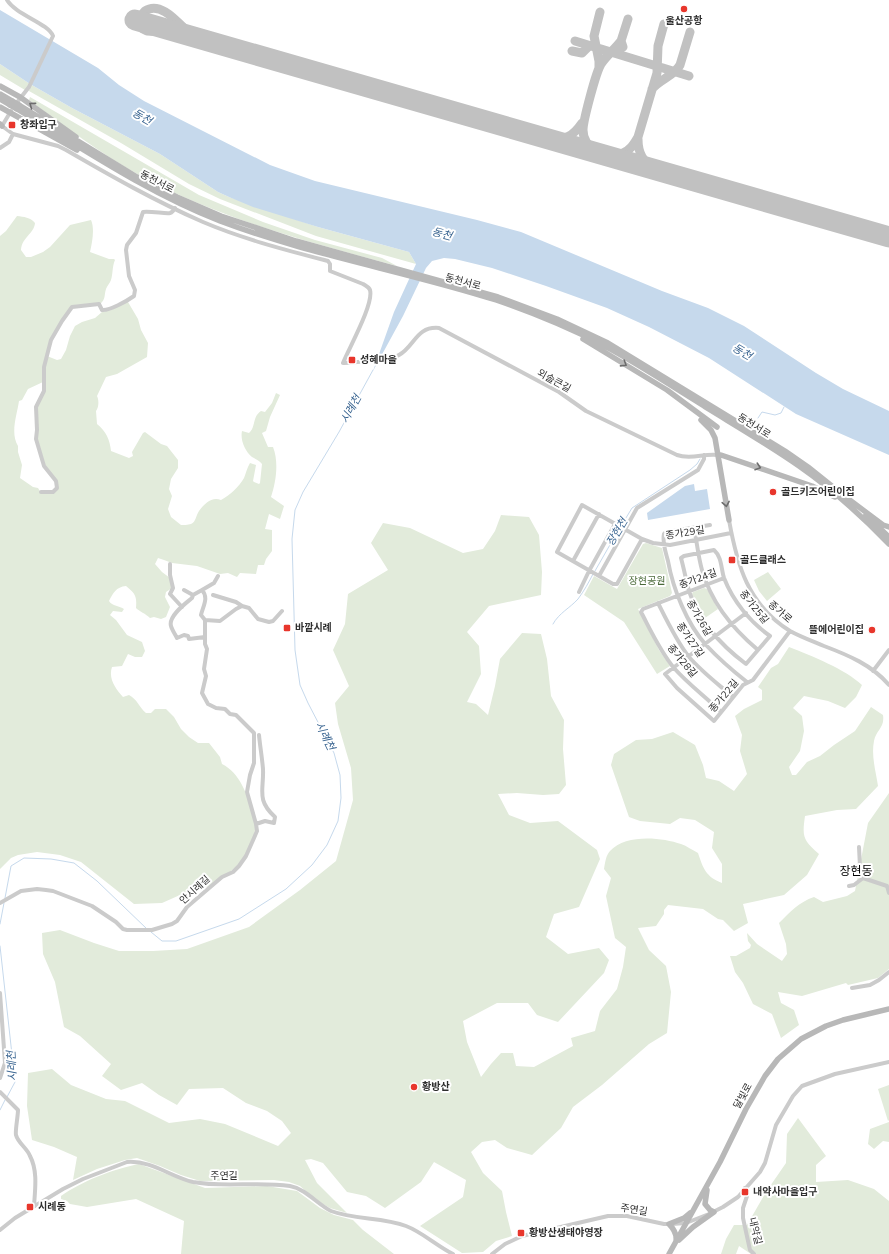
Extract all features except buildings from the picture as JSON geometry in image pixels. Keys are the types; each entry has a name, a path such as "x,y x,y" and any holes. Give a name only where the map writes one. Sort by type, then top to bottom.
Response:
{"main road":[{"path":"0,86 20,97 120,169"},
{"name":"동천서로","path":"0,94 11,103 176,201 239,228 295,245 498,297 557,319 608,343 785,451 847,498 889,537"},
{"name":"동천서로","path":"0,99 11,103"},
{"path":"0,107 120,169"},
{"name":"동천서로","path":"439,282 555,322 631,361 776,451 813,476 854,510 889,544"},
{"path":"555,322 667,390 717,427"},
{"path":"640,374 705,423 713,434 718,453 729,520"},
{"path":"718,453 817,488 835,497 854,510"},
{"path":"847,498 883,525 889,527"},
{"name":"달빛로","path":"669,1254 708,1184 756,1090 765,1076 784,1053 801,1039 826,1026 843,1020 889,1009"},
{"path":"675,1243 693,1226 714,1212 705,1204 708,1184"},
{"path":"675,1243 676,1237 673,1228 669,1224 684,1218 694,1210"}],"street":[{"path":"7,0 15,8 49,30 53,38 31,85 20,97 1,125 13,134 58,146 133,189 175,208 169,214 143,212 136,233 126,250 128,275 134,287 134,296 112,309 105,311 102,310 99,304 72,307 53,336 44,365 44,391 36,407 36,437 44,466 56,480 57,487 53,492 41,492"},
{"path":"0,148 9,142 13,134"},
{"name":"외솔큰길","path":"175,208 225,230 259,242 328,261 330,264 330,271 368,287 371,296 362,323 343,363 363,362 399,355 419,334 430,328 439,328 559,392 586,411 677,455 687,457 718,453"},
{"path":"598,576 637,508 698,470 704,459 704,454"},
{"name":"종가29길","path":"642,539 617,584 613,584 557,552 582,505 642,539 653,543 664,545 731,533"},
{"path":"573,561 599,514"},
{"name":"종가로","path":"729,520 739,564 751,592 767,613 790,631 849,656 873,670 889,685"},
{"path":"578,592 616,524"},
{"path":"664,545 663,536 666,532 710,525"},
{"path":"694,528 698,553 707,585 730,624 743,638 758,650 746,664 728,650 715,636 689,592 681,558 698,553"},
{"name":"종가26길","path":"664,545 677,595 690,621 705,644 730,669 747,682"},
{"name":"종가25길","path":"698,553 714,550 718,553 724,578 734,598 758,627 770,636 758,650"},
{"path":"170,564 170,576 173,588 170,594 182,607"},
{"path":"202,590 206,599 201,615 205,620 205,637 190,639 188,636 184,635 177,638 170,622 177,611 192,598 193,595 214,583 218,576"},
{"name":"종가24길","path":"641,612 643,609 677,595 689,592 724,578"},
{"path":"184,590 193,595"},
{"path":"213,595 236,602 249,608 258,618 269,622 274,621 282,612"},
{"name":"종가27길","path":"658,603 667,622 689,656 708,676 733,697"},
{"path":"205,620 220,621 242,606"},
{"name":"종가28길","path":"641,612 659,646 674,668 698,692 722,712"},
{"path":"674,668 746,612"},
{"name":"종가22길","path":"674,668 665,674 677,688 714,720 747,682 752,680 790,631"},
{"name":"안시례길","path":"0,903 21,891 36,889 53,891 92,906 116,922 123,929 152,930 177,921 187,907 222,877 233,872 240,866 246,856 256,831 256,824 247,792 254,763 254,732 236,715 230,714 225,709 213,707 205,700 202,693 206,676 204,669 207,649 205,637"},
{"path":"873,670 889,650"},
{"path":"256,824 265,821 274,823 275,817 264,804 262,797 263,770 260,735"},
{"path":"859,847 860,867 863,878"},
{"path":"848,886 854,885 863,878"},
{"path":"863,878 887,886 889,893"},
{"path":"852,988 875,982 889,972"},
{"path":"0,993 5,1063 0,1078"},
{"path":"745,1188 763,1167 776,1125 793,1096 802,1086 841,1073 889,1062"},
{"path":"0,1092 18,1110 16,1134 18,1141 31,1156 33,1163 36,1183 34,1206"},
{"name":"주연길","path":"0,1230 34,1206 83,1179 127,1162 140,1162 184,1180 198,1183 265,1183 296,1188 321,1206 334,1212 407,1226 453,1254"},
{"name":"주연길","path":"492,1254 505,1244 522,1236 608,1216 627,1216 669,1224 686,1223 714,1212 738,1197 745,1188"},
{"name":"내약길","path":"745,1188 747,1196 743,1208 743,1218 750,1250 754,1254"}],"green space":[{"path":"0,64 30,84 72,108 160,154 218,192 318,227 409,252 416,264 316,236 220,199 189,184 121,143 29,91 31,85 25,90 0,75"},
{"path":"30,97 199,195 263,222 315,240 382,258 397,266 265,228 233,217 170,191 125,167 96,148 29,100"},
{"path":"17,216 29,218 35,223 33,230 23,242 21,250 26,257 31,257 43,252 50,247 70,225 91,220 93,232 90,252 115,260 111,280 106,289 103,300 100,304 75,305 71,307 50,340 44,364 43,382 28,389 22,400 19,401 14,435 22,465 20,478 33,487 38,488 41,493 51,494 55,492 58,485 55,478 45,466 37,439 37,409 45,390 45,369 47,356 57,360 61,359 75,326 95,318 102,312 111,310 124,302 128,302 138,319 141,330 148,343 147,357 117,374 106,377 97,396 97,424 107,436 111,451 129,458 133,456 132,452 145,432 161,444 167,446 178,460 178,468 171,479 169,489 172,496 168,509 171,517 181,525 193,523 199,511 208,501 214,499 221,500 228,496 240,485 250,463 256,465 253,481 259,484 260,483 262,464 249,455 245,449 242,442 242,431 249,433 253,428 258,413 261,411 265,412 272,403 276,393 280,395 270,417 266,431 262,433 268,447 273,447 276,459 275,479 271,497 284,506 280,519 269,514 265,529 272,530 272,551 266,559 264,565 258,565 256,574 240,573 237,577 228,573 220,574 197,566 172,563 158,558 155,564 170,578 172,588 166,592 165,597 170,607 166,617 161,619 154,617 150,618 137,609 135,595 126,586 117,589 109,601 112,604 124,609 122,612 113,611 110,615 116,620 127,635 142,642 145,651 142,657 135,657 128,654 122,666 112,667 111,676 115,687 123,697 129,695 132,697 146,713 151,713 155,709 166,709 189,737 198,743 209,743 220,757 222,764 238,778 248,798 255,823 254,834 250,846 238,865 208,888 198,883 189,891 162,903 134,904 81,862 60,855 37,852 18,855 11,858 0,869 0,236 6,231"},
{"path":"501,515 529,517 539,535 542,572 541,595 489,606 467,632 479,646 481,674 467,702 476,704 488,715 500,659 522,633 541,634 547,659 551,696 564,720 563,749 566,785 559,794 498,794 509,815 530,823 558,821 597,850 600,859 579,907 554,914 546,937 568,954 599,948 609,960 604,973 558,1022 537,1015 528,1003 497,1003 463,1021 467,1042 481,1077 501,1053 513,1053 516,1066 534,1067 573,1046 571,1038 595,1031 600,1011 617,989 623,967 626,947 615,938 606,896 611,878 604,869 605,862 610,851 625,842 644,838 664,840 681,844 698,853 709,875 722,883 722,864 712,848 714,832 695,820 680,818 670,824 640,821 629,817 611,765 614,754 636,740 652,739 673,732 695,745 703,765 706,778 719,781 734,791 747,774 740,751 742,735 735,716 744,709 762,700 762,690 758,687 771,668 778,664 789,647 837,668 862,685 856,697 845,708 828,701 804,696 793,708 802,716 804,731 800,751 789,767 792,775 796,775 807,762 820,756 855,731 871,707 883,715 883,723 875,737 873,747 873,758 878,786 856,809 837,810 805,816 805,838 819,854 807,875 784,895 743,904 748,923 734,931 723,920 718,919 703,909 668,905 656,926 638,928 649,950 666,966 671,992 667,1033 649,1044 602,1085 573,1107 561,1128 532,1155 507,1148 495,1140 482,1142 471,1152 483,1173 502,1191 512,1236 496,1241 483,1252 462,1253 420,1226 463,1197 466,1180 434,1162 421,1182 385,1208 366,1196 347,1192 323,1163 311,1159 305,1160 317,1183 347,1213 330,1208 316,1200 300,1186 289,1182 274,1180 200,1181 137,1158 125,1160 97,1169 73,1180 77,1157 54,1147 32,1140 27,1106 28,1073 52,1069 71,1085 106,1099 125,1101 169,1123 200,1119 225,1124 278,1146 291,1133 282,1121 267,1111 246,1103 223,1088 189,1089 177,1105 142,1083 121,1090 102,1076 111,1064 80,1036 64,1027 55,982 43,954 42,933 60,930 119,951 187,949 249,927 300,890 336,861 353,800 351,768 338,724 335,703 349,686 333,650 345,624 348,594 388,570 371,543 383,523 410,528 463,553 483,549 495,531"},
{"name":"장현공원","path":"646,543 662,548 672,593 670,596 638,609 659,650 670,666 657,674 624,622 584,595 594,576 617,589 643,544"},
{"path":"768,572 781,589 767,601 759,591 754,580"},
{"path":"704,588 707,589 718,609 705,618 692,594 693,592"},
{"path":"889,793 889,969 878,978 848,985 846,983 802,996 778,992 781,1003 794,1010 799,1025 781,1038 772,1014 753,1004 743,983 735,972 730,956 736,956 750,948 751,945 748,941 747,933 757,944 782,961 787,954 786,944 779,923 787,915 799,905 814,897 823,902 847,896 855,891 868,823"},
{"path":"889,1085 889,1120 888,1121 878,1089"},
{"path":"798,1118 826,1156 816,1165 816,1182 848,1180 874,1189 889,1201 889,1254 751,1254 739,1246 736,1254 721,1254 726,1239 734,1225 747,1225 766,1192 786,1163 787,1134"},
{"path":"889,1122 889,1142 883,1141 874,1149 868,1144 870,1129"},
{"path":"139,1164 205,1188 267,1186 297,1191 320,1208 334,1215 353,1220 363,1230 394,1254 181,1254 184,1221 136,1199 87,1207 70,1204 61,1199 61,1196 79,1185 109,1172"}],"water":[{"name":"동천","path":"0,10 98,68 119,85 144,101 270,165 315,181 521,232 662,291 708,308 744,326 843,389 889,411 889,455 796,414 709,358 649,327 607,308 492,268 455,259 444,258 432,261 426,268 403,316 373,371 394,312 416,264 409,252 318,227 253,207 229,197 218,192 160,154 72,108 30,84 0,64"},
{"path":"694,484 695,491 707,489 710,509 648,520 647,513 685,486"}],"waterway":[{"name":"시례천","path":"151,932 162,941 176,941 239,919 286,889 312,865 327,845 338,821 341,798 340,775 334,753 300,685 295,650 292,539 295,510 303,492 339,432 373,370"},
{"name":"장현천","path":"758,418 762,412 775,415 781,413 784,407"},
{"name":"장현천","path":"621,526 632,508 690,470 700,459"},
{"name":"장현천","path":"595,571 619,529"},
{"name":"장현천","path":"553,624 558,617 578,599 593,574"},
{"name":"시례천","path":"5,898 11,866 24,858 51,859 74,863 97,881 147,929"},
{"name":"시례천","path":"0,924 4,903"},
{"name":"시례천","path":"0,946 15,1082 7,1097"},
{"name":"시례천","path":"0,1110 5,1100"}],"taxiway":[{"path":"180,33 147,31 140,25 142,14 151,8 163,11 175,19 190,34 201,38"},
{"path":"599,68 594,36 600,12"},
{"path":"623,47 621,41 628,19"},
{"path":"621,41 601,64 587,107 583,130 584,136 591,147 602,154 608,155 621,154 627,151 638,137 657,73 658,46 664,24"},
{"path":"652,89 674,72 680,65 690,32"},
{"path":"575,41 689,76"},
{"path":"572,51 582,53 588,47 592,46"},
{"path":"549,139 565,138 572,134 582,123"},
{"path":"638,139 642,157 655,170"}],"runway":[{"path":"135,20 889,237"}],"place":[{"name":"울산공항","path":"684,9"},
{"name":"창좌입구","path":"12,125"},
{"name":"성혜마을","path":"352,360"},
{"name":"골드키즈어린이집","path":"773,492"},
{"name":"골드클래스","path":"732,560"},
{"name":"바깥시례","path":"287,628"},
{"name":"뜰에어린이집","path":"872,630"},
{"name":"황방산","path":"414,1087"},
{"name":"내약사마을입구","path":"745,1192"},
{"name":"시례동","path":"30,1207"},
{"name":"황방산생태야영장","path":"521,1233"}],"district":[{"name":"장현동","path":"856,871"}]}
